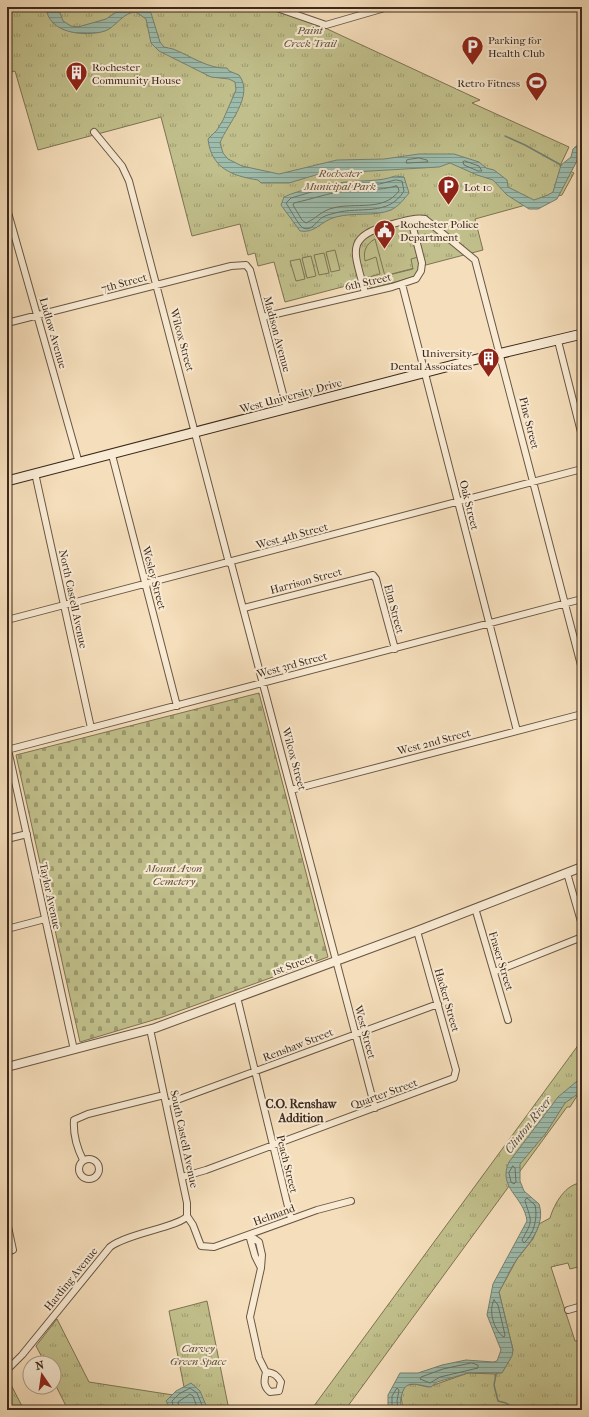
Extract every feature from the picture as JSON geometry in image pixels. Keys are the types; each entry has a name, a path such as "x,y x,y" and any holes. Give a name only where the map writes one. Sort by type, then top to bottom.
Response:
{"main road":[{"name":"West University Drive","path":"7,481 582,334"}],"street":[{"path":"274,7 326,25 388,7"},
{"name":"Wilcox Street","path":"94,132 122,166 127,175 195,434 264,683 336,961"},
{"name":"Ludlow Avenue","path":"7,209 80,463"},
{"name":"Pine Street","path":"364,293 356,258 358,242 369,231 421,218 428,220 475,260 501,354 582,669"},
{"name":"6th Street","path":"263,317 402,284 416,279 422,267 411,220"},
{"name":"7th Street","path":"7,324 238,264 246,265"},
{"name":"Madison Avenue","path":"246,265 250,270 287,409"},
{"name":"Oak Street","path":"402,284 517,731"},
{"path":"558,341 582,436"},
{"name":"Wesley Street","path":"112,455 178,706"},
{"name":"West 4th Street","path":"7,620 230,563 582,469"},
{"name":"North Castell Avenue","path":"35,473 91,728"},
{"name":"Harrison Street","path":"244,608 373,575"},
{"name":"Elm Street","path":"373,575 376,579 395,649"},
{"name":"West 3rd Street","path":"7,749 178,706 582,599"},
{"name":"West 2nd Street","path":"291,790 582,714"},
{"name":"Taylor Avenue","path":"7,749 74,1050"},
{"path":"7,839 27,834"},
{"name":"1st Street","path":"7,1068 150,1029 417,931 582,867"},
{"path":"568,873 582,925"},
{"name":"Fraser Street","path":"475,908 508,1020"},
{"path":"7,928 45,919"},
{"name":"Hacker Street","path":"417,931 456,1074"},
{"path":"494,972 582,937"},
{"name":"West Street","path":"336,961 374,1108"},
{"name":"Peach Street","path":"237,997 272,1146 291,1219"},
{"name":"Renshaw Street","path":"166,1104 438,1004"},
{"name":"South Castell Avenue","path":"150,1029 182,1177 187,1203 187,1216 193,1225 199,1243 204,1248"},
{"name":"Quarter Street","path":"182,1177 206,1170 450,1080 456,1074"},
{"path":"83,1160 78,1151 73,1128 74,1120 88,1114 164,1095"},
{"name":"Helmand","path":"204,1248 214,1247 291,1219 351,1201"},
{"name":"Harding Avenue","path":"7,1370 22,1355 110,1247 129,1236 179,1222 187,1216"},
{"path":"7,1222 10,1251"},
{"path":"249,1235 255,1256 261,1268 250,1317 259,1358 266,1372"},
{"path":"568,1310 582,1306"}],"green space":[{"name":"Rochester Municipal Park","path":"7,7 280,7 480,100 472,103 569,147 560,166 574,173 562,195 475,219 483,250 285,302 274,262 258,266 255,253 248,255 240,224 192,236 161,117 38,150 15,71 7,73"},
{"path":"375,239 385,276 413,269 411,259 418,257 420,268 414,277 373,288 366,285 365,278 380,274 376,257 365,261 364,254 369,243"},
{"path":"335,250 340,270 331,272 326,252"},
{"path":"324,253 329,273 319,275 314,255"},
{"path":"311,256 316,276 307,278 302,258"},
{"path":"300,259 305,279 296,281 290,261"},
{"name":"Mount Avon Cemetery","path":"259,693 328,957 160,1018 80,1042 16,755"},
{"path":"582,1040 582,1088 570,1107 567,1107 345,1410 311,1410"},
{"path":"582,1183 582,1266 570,1269 568,1263 551,1267 575,1341 582,1340 582,1410 403,1410 401,1396 404,1387 407,1385 415,1384 428,1387 468,1373 496,1374 503,1371 513,1350 499,1292 517,1259 533,1239 539,1224 550,1218 554,1207 566,1190 571,1186"},
{"name":"Carvey Green Space","path":"207,1301 229,1410 58,1410 66,1406 60,1395 62,1395 62,1355 41,1355 36,1346 57,1319 89,1382 186,1397 169,1311"},
{"path":"7,1377 24,1410 7,1410"}],"water":[{"path":"46,7 58,7 63,21 71,26 78,27 106,19 124,7 142,7 151,13 160,42 164,47 173,49 206,64 220,68 227,68 229,71 239,75 243,83 244,92 242,101 220,143 223,153 228,159 242,166 279,174 337,160 384,159 419,154 454,154 479,162 486,168 494,170 507,180 508,187 534,200 553,192 561,165 571,157 573,149 582,141 579,157 557,199 538,209 529,209 507,195 493,180 477,175 450,163 439,167 319,174 289,183 261,183 258,180 240,176 224,169 213,157 210,149 208,139 217,130 223,120 236,90 235,82 229,79 211,77 159,51 151,43 146,19 136,12 127,14 105,31 88,34 60,28 53,23 48,16"},
{"path":"395,176 404,177 409,193 391,210 384,212 336,217 314,229 300,231 281,205 284,197 306,189 353,181 377,180"},
{"path":"582,1077 582,1091 565,1103 546,1133 520,1164 520,1181 524,1191 539,1204 541,1212 535,1234 514,1263 499,1292 513,1350 512,1356 502,1373 468,1373 437,1382 431,1387 410,1384 404,1389 401,1396 403,1410 388,1410 388,1395 400,1373 418,1373 442,1365 466,1360 497,1361 501,1350 487,1315 493,1284 527,1221 525,1212 512,1192 506,1179 506,1171 509,1162 558,1097"},
{"path":"191,1383 200,1391 208,1410 171,1410 166,1401 176,1391"}],"waterway":[{"path":"505,136 525,145 561,165"},
{"path":"496,1374 494,1385 498,1401 506,1403 515,1410"}],"place":[{"name":"Parking for Health Club","path":"472,66"},
{"name":"Rochester Community House","path":"77,92"},
{"name":"Retro Fitness","path":"536,102"},
{"name":"Lot 10","path":"449,206"},
{"name":"Rochester Police Department","path":"385,250"},
{"name":"University Dental Associates","path":"488,378"}],"district":[{"name":"C.O. Renshaw Addition","path":"301,1111"}],"park label":[{"name":"Paint Creek Trail","path":"310,36"}],"water label":[{"name":"Clinton River","path":"528,1125"}]}
